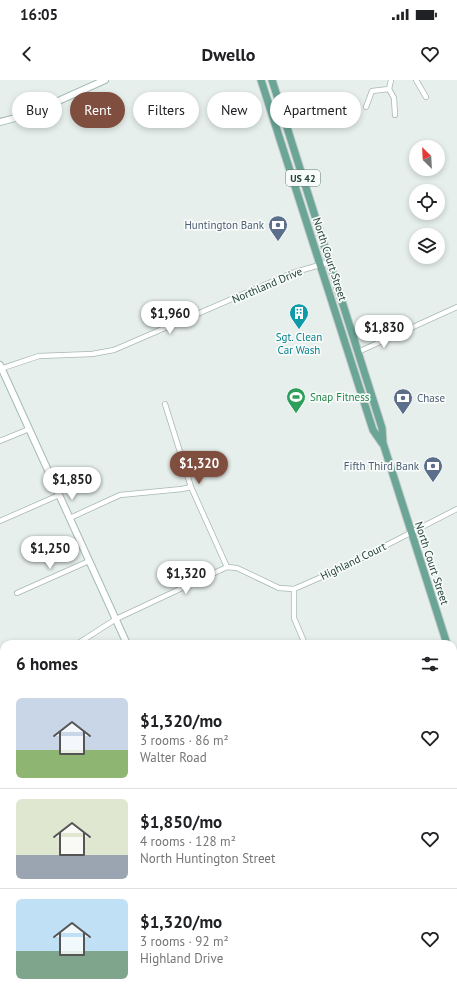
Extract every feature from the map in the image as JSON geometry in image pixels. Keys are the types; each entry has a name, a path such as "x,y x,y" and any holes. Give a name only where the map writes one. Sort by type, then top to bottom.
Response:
{"main road":[{"name":"North Court Street","path":"261,80 373,430 383,443"},
{"name":"North Court Street","path":"272,80 382,428 383,443 445,640"}],"street":[{"path":"0,122 27,115 105,80"},
{"path":"391,80 389,89 394,98 395,115"},
{"path":"416,80 426,97"},
{"path":"366,107 372,91 389,89"},
{"name":"Northland Drive","path":"0,367 39,356 92,354 114,350 292,273 330,262"},
{"path":"358,352 457,307"},
{"path":"0,367 125,640"},
{"path":"165,404 191,487 227,567"},
{"path":"0,442 29,429"},
{"path":"70,518 120,495 191,487"},
{"path":"0,521 59,495"},
{"name":"Highland Court","path":"294,589 342,568 457,509"},
{"path":"17,593 89,561"},
{"path":"84,640 116,619 227,567 237,568 279,588 294,589 294,618 303,640"}],"place":[{"name":"Huntington Bank","path":"278,242"},
{"name":"Sgt. Clean Car Wash","path":"299,330"},
{"name":"Snap Fitness","path":"296,414"},
{"name":"Chase","path":"403,415"},
{"name":"Fifth Third Bank","path":"433,483"}]}
